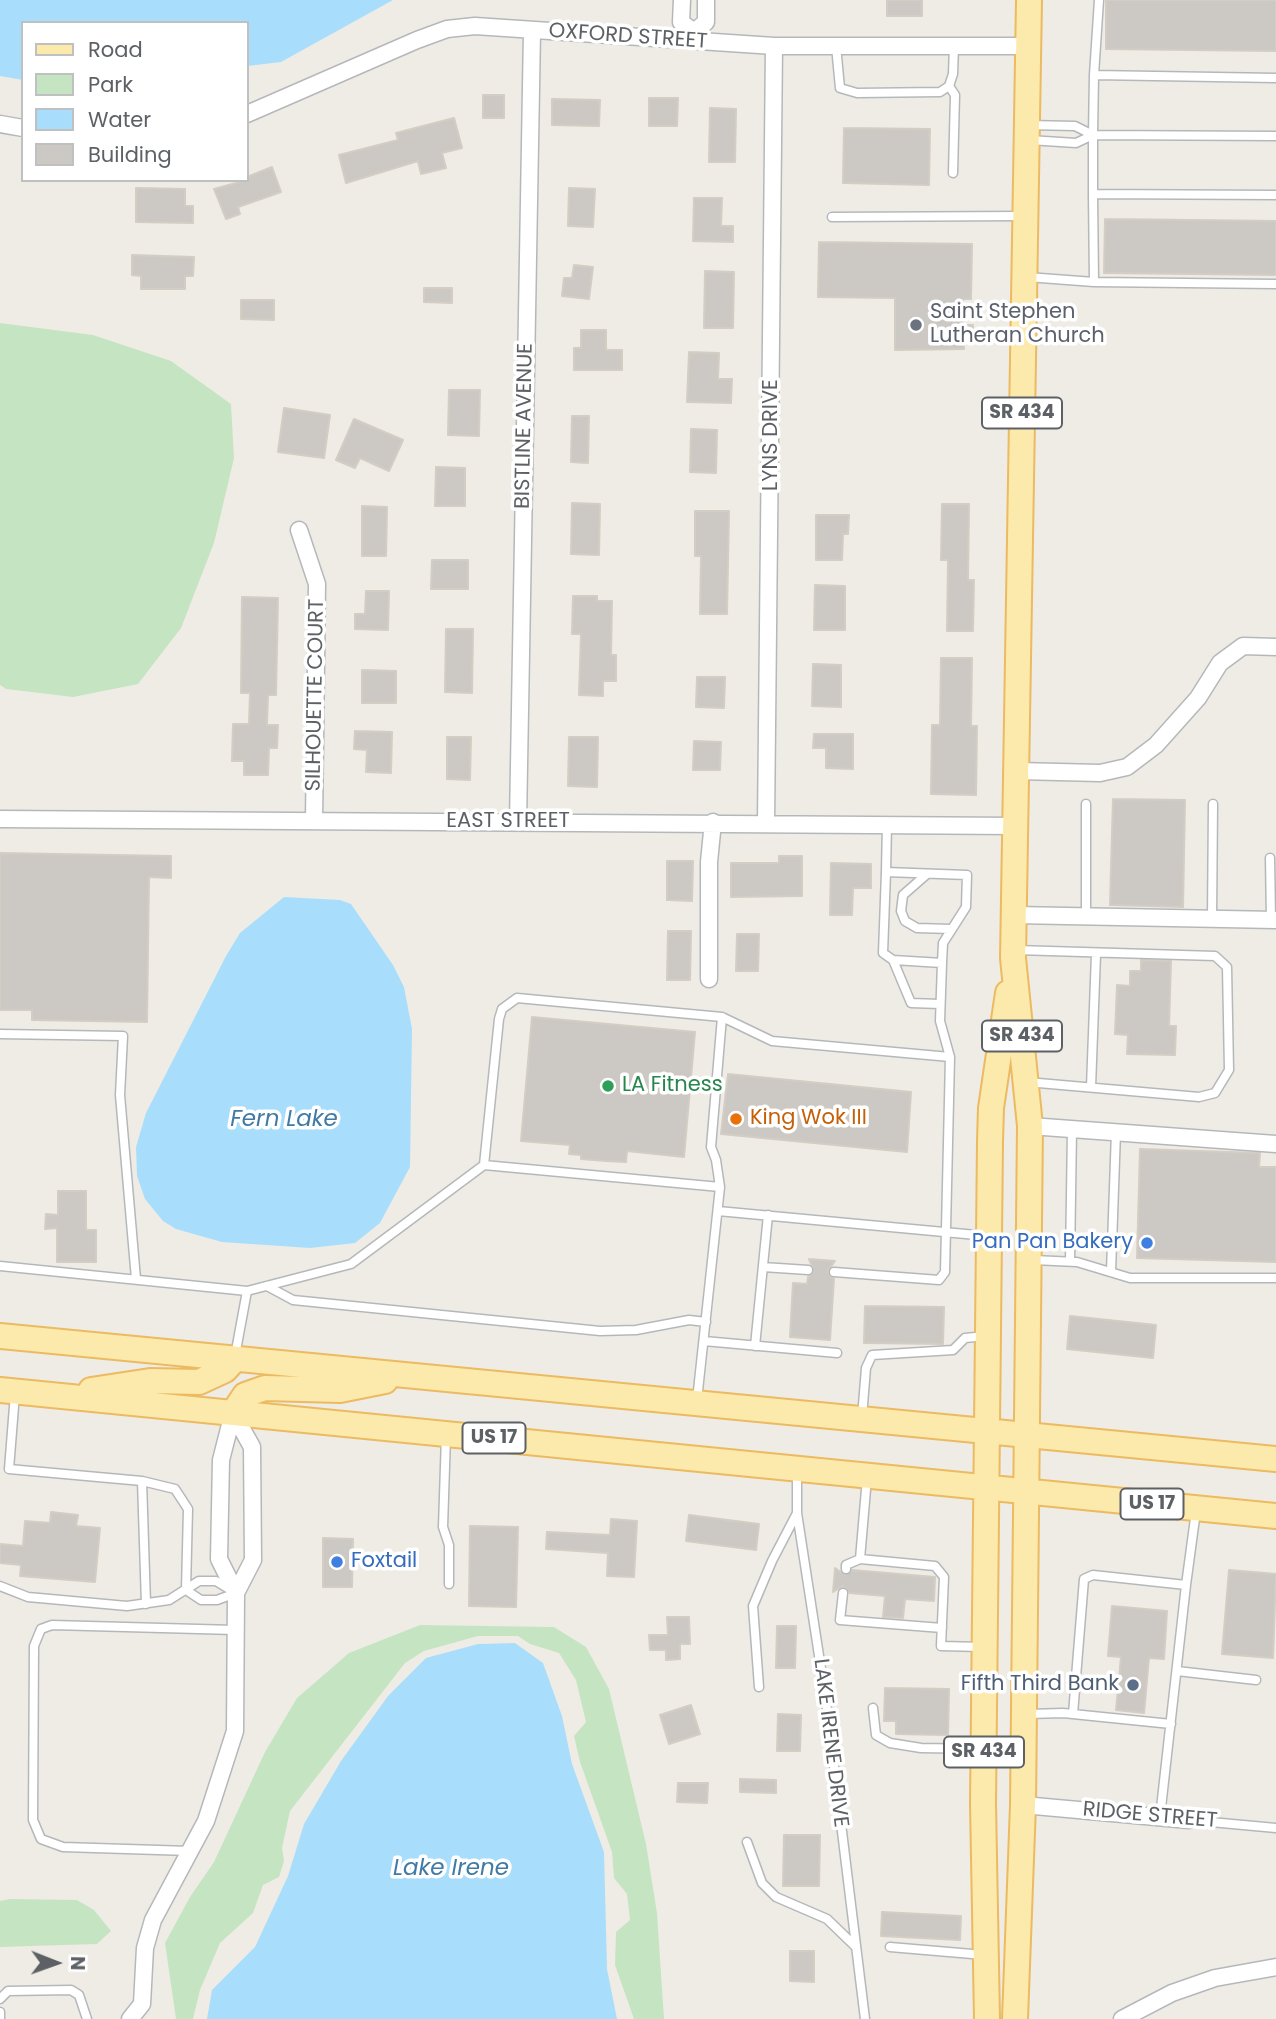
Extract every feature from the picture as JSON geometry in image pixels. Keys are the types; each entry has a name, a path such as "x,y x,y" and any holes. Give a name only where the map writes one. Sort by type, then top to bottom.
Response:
{"main road":[{"name":"SR 434","path":"987,2019 984,1749 991,1108 1013,954 1030,0"},
{"name":"SR 434","path":"1013,954 1030,1126 1025,1714 1015,2019"},
{"path":"0,1336 1276,1459"},
{"path":"56,1395 150,1381 199,1382 225,1370 235,1359"},
{"path":"233,1413 245,1395 265,1388 340,1390 413,1376"},
{"name":"US 17","path":"8,1391 1276,1516"}],"street":[{"path":"682,0 681,22 694,36 706,22 706,0"},
{"name":"OXFORD STREET","path":"248,114 447,29 475,26 532,31 694,36 774,46 1028,46"},
{"name":"BISTLINE AVENUE","path":"518,822 532,31"},
{"name":"LYNS DRIVE","path":"766,823 774,46"},
{"path":"0,124 21,128"},
{"name":"SILHOUETTE COURT","path":"299,530 317,584 314,821"},
{"path":"1017,771 1100,773 1127,767 1156,746 1198,698 1220,663 1243,646 1276,647"},
{"name":"EAST STREET","path":"0,818 1016,826"},
{"path":"709,979 709,862 713,822"},
{"path":"1014,915 1273,920"},
{"path":"1030,1126 1276,1144"},
{"path":"233,1413 221,1460 219,1559 236,1593"},
{"path":"130,2019 142,2004 145,1948 153,1920 206,1821 235,1731 236,1593 253,1560 252,1447 233,1413"},
{"name":"RIDGE STREET","path":"1023,1805 1189,1820"},
{"path":"1122,2019 1172,1993 1215,1978 1276,1967"}],"lane":[{"path":"1094,282 1094,75 1099,0"},
{"path":"836,46 836,78 840,88 847,92 940,92 949,86 953,74 954,46"},
{"path":"1094,75 1276,78"},
{"path":"949,86 955,94 953,173"},
{"path":"1026,132 1075,126 1093,135"},
{"path":"1026,132 1076,143 1093,135 1276,136"},
{"path":"1093,194 1276,195"},
{"path":"832,217 1025,216"},
{"path":"1024,276 1094,282 1276,284"},
{"path":"1086,804 1086,917"},
{"path":"1212,919 1213,804"},
{"path":"887,824 883,953 893,960 942,963"},
{"path":"1270,858 1273,920"},
{"path":"834,1272 939,1280 945,1272 950,1057 940,1021 943,943 966,907 967,875 886,872"},
{"path":"927,874 903,895 901,911 905,920 916,928 951,929"},
{"path":"1013,954 1215,956 1227,967 1229,1070 1215,1093 1199,1097 1027,1082"},
{"path":"1091,1087 1096,954"},
{"path":"893,960 911,1003 940,1004"},
{"path":"484,1165 499,1019 508,1002 526,997 722,1017 772,1041 950,1057"},
{"path":"696,1403 720,1187 711,1147 722,1017"},
{"path":"0,1034 122,1036 121,1107 136,1279"},
{"path":"1070,1261 1072,1129"},
{"path":"1111,1272 1116,1132"},
{"path":"0,1266 247,1291 351,1264 484,1165 720,1187"},
{"path":"718,1211 989,1237"},
{"path":"755,1346 768,1216"},
{"path":"1029,1260 1070,1261 1130,1278 1276,1278"},
{"path":"763,1267 808,1270"},
{"path":"267,1286 293,1300 600,1331 636,1330 689,1320 706,1322"},
{"path":"235,1359 247,1291"},
{"path":"862,1419 866,1368 872,1355 953,1350 965,1338 989,1336"},
{"path":"704,1341 837,1353"},
{"path":"8,1391 4,1469 142,1481 175,1489 188,1509 186,1590"},
{"path":"446,1433 443,1527 449,1545 449,1584"},
{"name":"LAKE IRENE DRIVE","path":"797,1468 797,1513 826,1702 865,2019"},
{"path":"860,1559 868,1475"},
{"path":"142,1481 146,1604"},
{"path":"1160,1817 1196,1508"},
{"path":"759,1688 753,1606 797,1513"},
{"path":"846,1569 846,1565 860,1559 935,1566 944,1577 942,1646 986,1647"},
{"path":"1073,1714 1084,1579 1093,1575 1186,1585"},
{"path":"0,1586 28,1597 127,1606 169,1601 199,1581 216,1581 236,1593"},
{"path":"186,1590 201,1600 217,1600 236,1593"},
{"path":"843,1593 840,1620 942,1628"},
{"path":"190,1851 63,1847 41,1839 33,1821 34,1646 41,1629 52,1625 235,1630"},
{"path":"1177,1671 1256,1680"},
{"path":"873,1708 876,1735 890,1743 912,1747 984,1749"},
{"path":"1025,1714 1073,1714 1171,1724"},
{"name":"RIDGE STREET","path":"1189,1820 1276,1828"},
{"path":"747,1842 762,1883 776,1897 827,1919 856,1947"},
{"path":"890,1947 986,1955"},
{"path":"0,1999 8,1991 71,1990 79,1995 87,2019"},
{"path":"0,2012 0,2019"}],"green space":[{"path":"0,323 93,335 171,361 231,404 234,458 214,543 181,628 138,684 73,697 6,689 0,685"},
{"path":"420,1625 554,1627 586,1647 609,1689 646,1844 657,1913 664,2019 634,2019 615,1965 616,1932 630,1920 627,1894 614,1878 612,1852 580,1762 574,1736 586,1722 576,1680 559,1653 530,1644 518,1636 478,1636 424,1651 405,1663 290,1811 282,1848 284,1861 279,1877 263,1885 253,1913 220,1943 200,1990 193,2019 176,2019 165,1943 190,1897 214,1862 265,1752 297,1698 349,1653"},
{"path":"77,1900 94,1910 111,1931 97,1944 0,1947 0,1901"}],"water":[{"path":"0,0 393,0 281,62 248,66 248,21 21,21 21,80 0,76"},
{"name":"Fern Lake","path":"284,897 340,900 351,904 393,965 404,987 412,1029 410,1167 380,1223 355,1243 310,1248 222,1242 176,1229 163,1221 145,1199 137,1176 136,1147 146,1113 226,956 240,933"},
{"name":"Lake Irene","path":"515,1643 543,1663 562,1716 572,1764 604,1852 607,1969 617,2019 207,2019 212,1990 255,1947 288,1876 304,1824 341,1761 388,1696 426,1658 478,1644"}],"building":[{"path":"887,0 922,0 922,16 887,16"},
{"path":"1106,0 1276,0 1276,51 1106,49"},
{"path":"483,95 504,95 504,118 483,118"},
{"path":"649,98 678,98 677,126 649,126"},
{"path":"552,99 600,100 599,126 552,125"},
{"path":"710,108 736,109 735,162 709,162"},
{"path":"454,118 462,148 442,153 446,168 421,174 418,161 346,183 339,155 398,140 396,133"},
{"path":"844,128 930,129 929,185 843,183"},
{"path":"272,167 281,192 238,207 240,214 226,219 214,189 248,182 248,177"},
{"path":"136,188 185,189 185,206 193,206 193,223 136,222"},
{"path":"569,188 595,189 593,227 568,226"},
{"path":"694,198 722,198 721,226 733,226 733,242 693,241"},
{"path":"1105,219 1276,221 1276,275 1104,273"},
{"path":"819,242 972,244 971,299 963,299 963,325 973,325 973,340 964,340 964,349 895,350 895,298 818,297"},
{"path":"132,255 194,257 193,276 185,276 185,289 141,289 141,276 132,275"},
{"path":"574,265 593,267 589,299 562,296 564,278 572,278"},
{"path":"705,271 734,272 733,328 704,328"},
{"path":"424,288 452,288 452,303 424,302"},
{"path":"241,300 274,300 274,320 241,319"},
{"path":"581,330 606,330 606,350 622,350 622,370 574,370 574,348 581,348"},
{"path":"689,352 719,353 718,379 732,379 731,403 687,402"},
{"path":"449,390 480,390 479,436 448,435"},
{"path":"284,408 330,415 324,458 278,452"},
{"path":"572,416 589,416 588,463 571,462"},
{"path":"354,419 403,440 389,471 360,458 355,468 336,460"},
{"path":"691,429 717,430 716,473 690,472"},
{"path":"436,467 465,468 465,506 435,506"},
{"path":"572,503 600,504 599,555 571,554"},
{"path":"942,504 969,504 968,580 974,580 973,631 947,631 948,560 941,560"},
{"path":"362,506 387,507 386,556 362,556"},
{"path":"695,511 729,511 727,614 700,614 701,556 695,556"},
{"path":"816,515 849,515 848,534 843,534 842,560 816,560"},
{"path":"432,560 468,560 468,589 431,589"},
{"path":"815,585 845,586 845,630 814,630"},
{"path":"366,591 389,591 388,630 355,629 355,614 365,614"},
{"path":"573,596 597,596 597,601 612,601 611,655 616,655 616,681 603,681 603,696 579,695 581,634 572,634"},
{"path":"242,597 278,598 276,695 268,695 267,725 278,725 277,748 269,748 268,775 244,775 244,761 232,761 233,724 249,724 250,693 241,693"},
{"path":"446,629 473,629 472,693 445,692"},
{"path":"941,658 972,658 971,726 977,726 976,795 931,794 932,725 940,725"},
{"path":"813,664 841,665 841,707 812,706"},
{"path":"362,670 396,671 396,703 362,703"},
{"path":"697,677 725,677 724,708 696,707"},
{"path":"355,731 392,732 391,773 366,772 367,750 354,749"},
{"path":"814,734 853,734 853,769 826,768 826,748 813,748"},
{"path":"447,737 471,737 470,780 447,779"},
{"path":"569,737 598,737 597,787 568,786"},
{"path":"694,741 721,742 720,770 693,770"},
{"path":"1113,799 1185,800 1183,907 1110,905"},
{"path":"0,853 171,856 171,878 149,877 147,1022 32,1020 32,1010 0,1010"},
{"path":"779,856 802,856 802,896 731,897 731,863 779,863"},
{"path":"667,861 693,861 692,901 667,900"},
{"path":"831,863 871,864 871,888 853,888 852,915 830,915"},
{"path":"668,931 691,931 690,980 667,980"},
{"path":"737,934 759,934 758,971 736,971"},
{"path":"1141,960 1171,961 1169,1026 1176,1026 1175,1055 1127,1054 1128,1035 1115,1034 1117,985 1130,986 1130,971 1141,971"},
{"name":"LA Fitness","path":"532,1017 695,1032 684,1157 627,1151 626,1162 581,1159 581,1155 569,1154 570,1145 521,1141"},
{"path":"728,1074 911,1092 907,1152 721,1134"},
{"path":"1140,1149 1260,1153 1259,1167 1276,1167 1276,1262 1137,1258"},
{"path":"58,1191 86,1191 86,1230 96,1230 96,1262 57,1262 57,1228 45,1229 46,1214 58,1215"},
{"path":"809,1259 835,1261 827,1272 834,1279 830,1340 790,1337 793,1283 807,1284 808,1277 814,1271"},
{"path":"865,1306 944,1307 943,1344 864,1343"},
{"path":"1070,1316 1156,1325 1153,1358 1067,1349"},
{"path":"51,1512 78,1515 76,1526 100,1528 95,1582 20,1576 21,1565 0,1563 0,1544 23,1546 25,1521 50,1523"},
{"path":"689,1515 759,1524 756,1550 686,1541"},
{"path":"611,1519 637,1521 634,1577 607,1576 608,1553 546,1549 547,1532 610,1535"},
{"path":"470,1526 518,1527 516,1607 469,1606"},
{"path":"323,1538 353,1539 352,1587 323,1587"},
{"path":"835,1568 845,1575 852,1570 935,1577 934,1601 905,1599 903,1618 883,1617 885,1596 850,1593 843,1586 833,1592"},
{"path":"1229,1570 1276,1574 1273,1658 1222,1654"},
{"name":"Fifth Third Bank","path":"1112,1606 1167,1611 1164,1659 1149,1658 1144,1713 1116,1710 1121,1657 1108,1656"},
{"path":"667,1617 689,1617 690,1644 680,1644 680,1659 666,1660 666,1650 650,1650 649,1635 668,1635"},
{"path":"777,1626 796,1626 795,1668 776,1668"},
{"path":"885,1688 949,1689 948,1735 896,1734 896,1721 884,1721"},
{"path":"691,1705 700,1734 669,1744 660,1715"},
{"path":"778,1714 801,1715 800,1751 777,1751"},
{"path":"740,1779 776,1780 776,1793 740,1792"},
{"path":"678,1783 708,1783 707,1803 677,1802"},
{"path":"784,1835 820,1835 819,1886 783,1886"},
{"path":"882,1912 961,1916 960,1940 881,1936"},
{"path":"790,1951 814,1951 814,1982 790,1981"}],"place":[{"name":"Saint Stephen Lutheran Church","path":"916,325"},
{"name":"LA Fitness","path":"608,1086"},
{"name":"King Wok III","path":"736,1119"},
{"name":"Pan Pan Bakery","path":"1147,1243"},
{"name":"Foxtail","path":"337,1562"},
{"name":"Fifth Third Bank","path":"1133,1685"}]}
